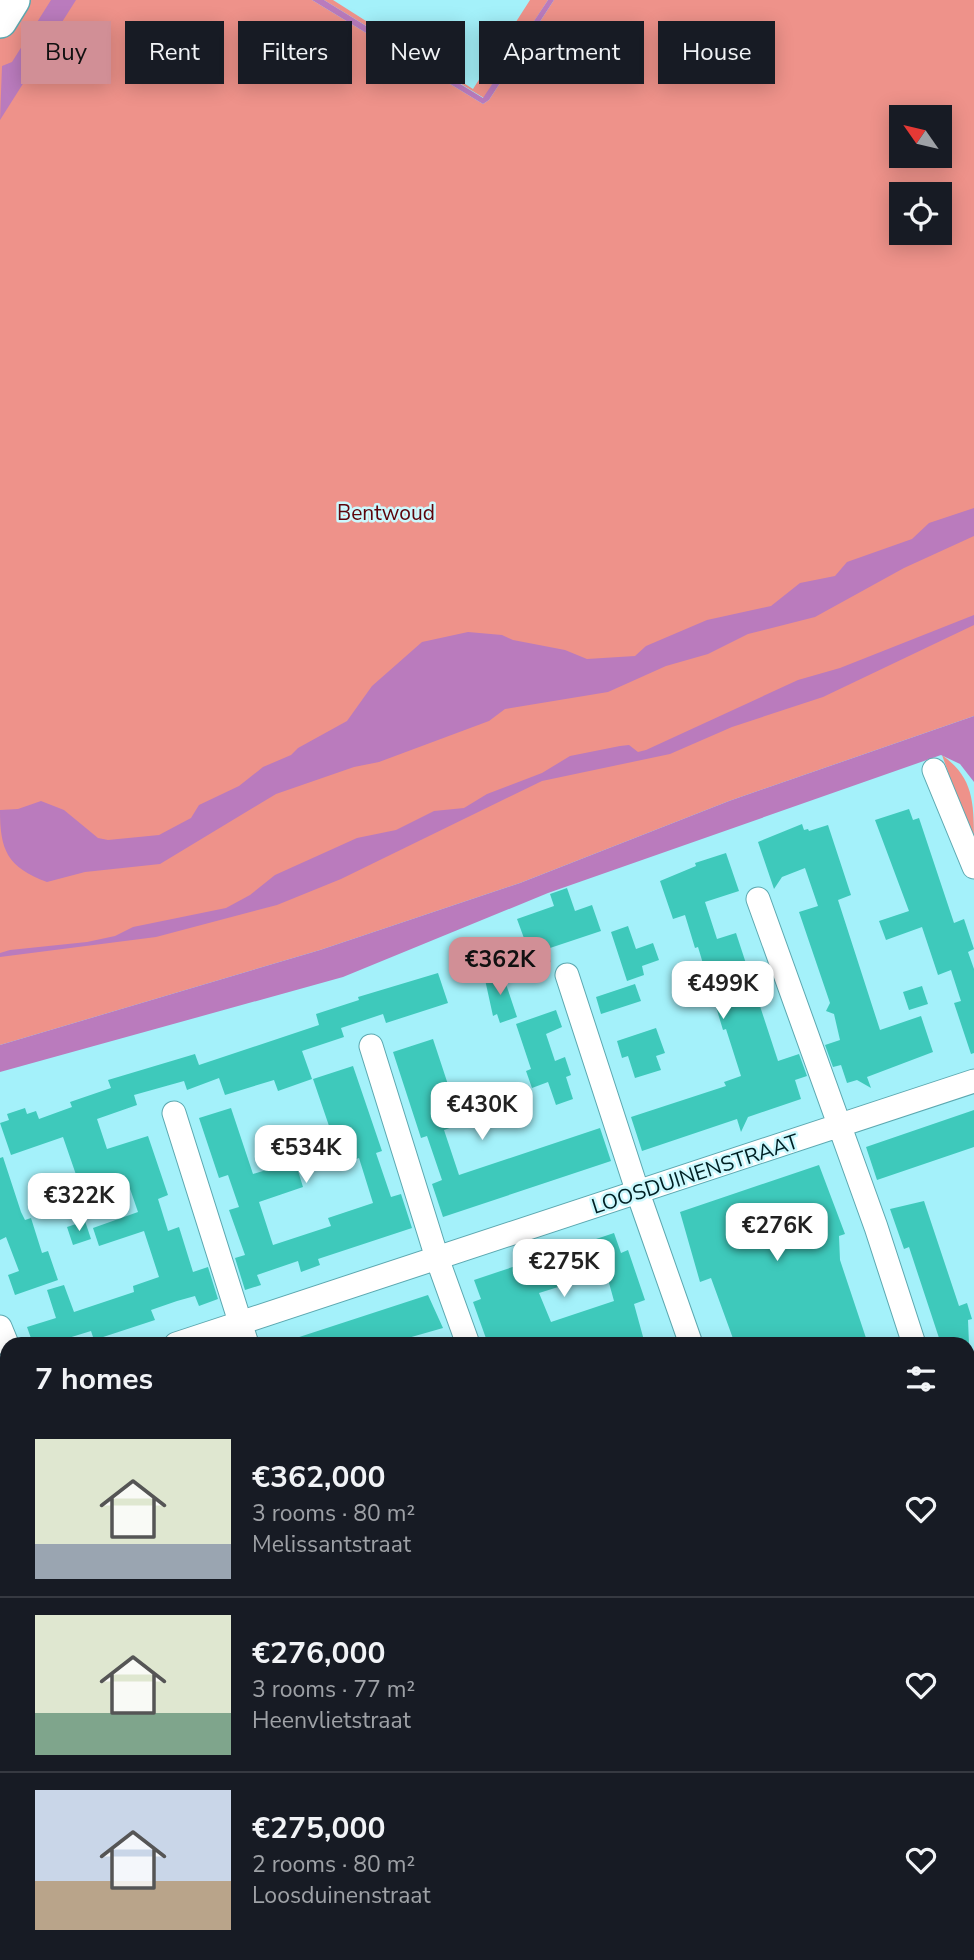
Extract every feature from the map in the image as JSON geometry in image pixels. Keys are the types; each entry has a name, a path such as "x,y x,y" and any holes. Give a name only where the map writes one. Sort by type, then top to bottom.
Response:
{"main road":[{"path":"0,21 13,0"}],"street":[{"path":"934,770 973,862"},
{"path":"758,899 912,1337"},
{"path":"567,975 689,1337"},
{"path":"371,1046 437,1258 465,1337"},
{"name":"LOOSDUINENSTRAAT","path":"224,1337 244,1334 437,1258 974,1081"},
{"path":"174,1113 244,1334"}],"green space":[{"name":"Bentwoud","path":"24,0 312,0 347,21 238,21 238,84 352,84 352,24 366,33 366,84 450,84 483,104 489,100 499,84 644,84 644,21 540,21 554,0 974,0 974,716 729,801 520,883 320,950 0,1045 0,38"},
{"path":"324,0 333,0 366,21 366,26"},
{"path":"530,0 548,0 534,21 517,21"},
{"path":"479,80 479,84 493,84 484,98 461,84 473,89"},
{"path":"942,755 960,773 970,793 974,846"}],"shaded area":[{"path":"51,0 76,0 63,21 38,21"},
{"path":"312,0 324,0 366,26 366,33 352,24 352,21 347,21"},
{"path":"548,0 554,0 540,21 534,21"},
{"path":"21,48 23,84 0,120 2,66 12,62"},
{"path":"450,84 460,84 483,98 492,84 499,84 489,100 483,104"},
{"path":"974,508 974,536 904,568 815,617 748,634 708,654 666,666 608,692 505,709 489,721 379,762 354,767 276,794 160,864 85,872 47,882 23,870 8,855 4,846 0,810 18,809 41,801 64,810 98,838 108,840 159,835 191,818 199,805 239,786 263,767 291,755 298,748 347,721 372,686 422,642 468,632 502,635 513,640 565,650 587,659 635,656 646,646 707,620 771,606 800,583 835,576 847,562 912,539 929,523"},
{"path":"974,615 974,625 823,697 732,727 670,754 542,781 341,879 277,905 156,937 0,957 0,953 10,950 87,942 115,936 133,927 226,908 250,895 275,875 357,838 396,830 434,811 464,808 487,794 542,773 570,756 629,745 638,752 646,750 798,680 840,668"},
{"path":"974,716 974,782 960,764 941,755 548,893 343,977 0,1072 0,1045 320,950 520,883 729,801"}],"building":[{"path":"909,809 913,820 919,818 954,923 964,919 974,949 968,952 974,969 974,1053 971,1054 954,1003 961,1001 951,970 938,975 922,927 886,940 879,921 909,911 875,820"},
{"path":"802,824 804,830 809,831 828,825 851,895 838,900 880,1030 921,1016 933,1052 867,1077 871,1088 857,1080 847,1083 841,1065 833,1067 825,1045 840,1040 834,1014 826,1011 830,1003 799,912 818,906 805,868 782,877 774,889 758,842"},
{"path":"726,853 739,891 705,902 717,939 736,933 778,1061 799,1054 807,1076 795,1080 801,1099 748,1117 741,1132 737,1119 642,1151 631,1117 726,1086 724,1082 741,1076 685,915 673,919 660,881 696,866 695,863"},
{"path":"567,888 575,911 592,905 601,931 547,949 551,962 534,967 531,959 513,964 508,947 525,941 517,919 554,906 550,894"},
{"path":"628,926 636,949 653,943 659,960 642,966 644,975 627,981 611,932"},
{"path":"501,969 517,1017 500,1023 497,1014 493,1016 484,975"},
{"path":"438,973 448,1003 386,1023 383,1014 341,1028 344,1037 302,1051 312,1079 278,1091 274,1080 225,1095 219,1078 187,1090 184,1081 134,1095 137,1105 97,1119 107,1149 148,1136 168,1195 158,1199 168,1231 179,1227 193,1272 208,1267 218,1299 199,1306 195,1296 177,1301 151,1310 155,1320 103,1337 93,1337 91,1331 72,1337 31,1337 27,1327 56,1318 47,1290 64,1285 74,1312 134,1292 133,1286 159,1277 144,1231 99,1246 93,1228 138,1212 127,1180 83,1195 63,1137 11,1155 0,1123 9,1120 7,1114 25,1108 27,1114 36,1111 39,1119 72,1107 70,1102 111,1088 108,1080 195,1054 199,1065 319,1025 316,1014 359,1000 358,997"},
{"path":"635,984 641,1001 601,1014 596,997"},
{"path":"922,986 928,1004 909,1010 903,992"},
{"path":"556,1010 562,1027 546,1034 555,1061 565,1057 571,1075 566,1077 573,1099 556,1105 548,1082 532,1088 526,1071 531,1069 516,1024"},
{"path":"656,1028 665,1053 656,1056 661,1070 635,1078 628,1056 622,1058 617,1041"},
{"path":"433,1039 461,1124 444,1130 459,1175 600,1128 611,1161 443,1217 432,1184 442,1180 427,1136 421,1138 393,1052"},
{"path":"353,1066 382,1151 376,1153 391,1197 401,1194 412,1228 318,1259 320,1265 301,1272 298,1261 257,1275 261,1285 245,1290 235,1258 245,1255 229,1210 239,1207 228,1175 219,1178 199,1118 231,1108 253,1174 295,1161 303,1187 259,1202 273,1245 331,1226 328,1218 373,1203 359,1158 342,1164 313,1079"},
{"path":"974,1110 974,1147 877,1180 866,1147"},
{"path":"3,1157 21,1212 25,1220 31,1218 42,1253 48,1251 58,1280 15,1295 8,1275 19,1271 6,1237 0,1240 0,1158"},
{"path":"819,1165 845,1234 839,1236 840,1260 866,1337 732,1337 711,1278 700,1282 680,1212"},
{"path":"924,1201 959,1306 967,1303 972,1319 968,1320 969,1337 939,1337 909,1247 904,1249 890,1209"},
{"path":"85,1221 91,1239 73,1245 67,1227"},
{"path":"614,1233 621,1253 628,1250 645,1300 634,1304 643,1337 486,1337 473,1302 481,1299 474,1280","holes":["606,1272 614,1301 551,1322 539,1293"]},
{"path":"428,1295 443,1328 412,1337 299,1337"}]}
